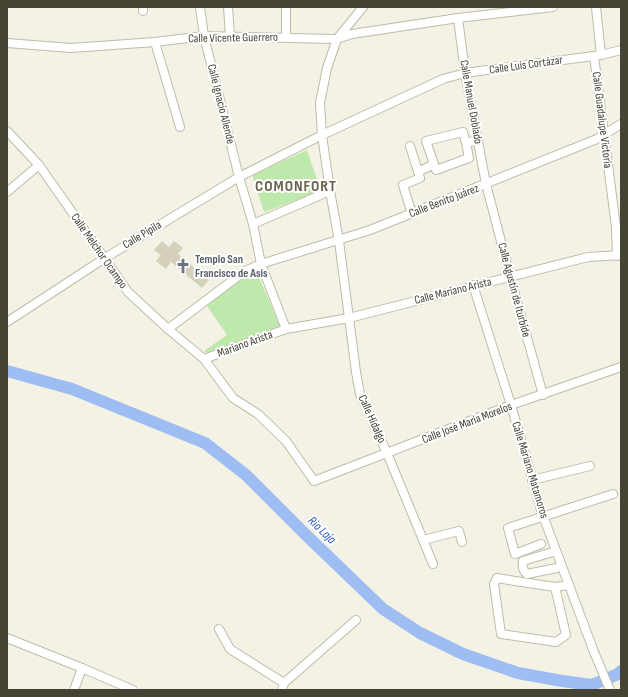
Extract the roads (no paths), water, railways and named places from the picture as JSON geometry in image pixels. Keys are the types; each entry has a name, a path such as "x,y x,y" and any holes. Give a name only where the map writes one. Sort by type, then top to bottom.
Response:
{"street":[{"name":"Calle Ignacio Allende","path":"200,7 204,36 252,224 260,264 286,329"},
{"path":"228,7 230,36"},
{"path":"286,7 286,37"},
{"path":"337,39 363,7"},
{"name":"Calle Vicente Guerrero","path":"7,42 71,48 155,42 204,36 337,39 352,34 458,18 528,8 553,7"},
{"name":"Calle Guadalupe Victoria","path":"596,7 604,134 619,255"},
{"name":"Calle Manuel Doblado","path":"458,18 465,73 486,184"},
{"name":"Calle Hidalgo","path":"337,39 327,68 320,103 322,134 339,241 360,394 387,453 433,564"},
{"path":"155,42 180,126"},
{"name":"Calle Luis Cortázar","path":"322,134 443,79 465,73 598,56 621,50"},
{"name":"Calle Benito Juárez","path":"168,329 245,271 260,264 339,241 412,214 597,139 621,124"},
{"name":"Calle Melchor Ocampo","path":"7,131 39,165 128,292 168,329 204,359 233,398 258,414 286,441 314,481"},
{"path":"463,132 466,143 469,158 436,170 426,141 463,132"},
{"name":"Calle Pípila","path":"7,322 104,258 239,177 322,134"},
{"path":"466,143 478,140"},
{"path":"410,146 420,178 403,185 412,214"},
{"path":"418,172 434,164"},
{"path":"7,192 39,165"},
{"name":"Calle Agustín de Iturbide","path":"486,184 510,276 544,395"},
{"path":"252,224 330,191"},
{"name":"Calle Mariano Arista","path":"286,329 349,318 588,257 619,255"},
{"name":"Calle Mariano Matamoros","path":"473,286 511,405 543,516 594,652 610,690"},
{"name":"Mariano Arista","path":"204,359 286,329"},
{"name":"Calle José María Morelos","path":"314,481 511,405 544,395 621,367"},
{"path":"532,480 590,466"},
{"path":"542,544 515,554 508,528 613,494"},
{"path":"423,540 459,531 462,542"},
{"path":"556,551 523,561 522,565 524,573 527,574 562,567"},
{"path":"555,587 566,635 556,642 502,634 494,584 497,578 504,578 514,582 555,587 569,585"},
{"path":"219,629 230,649 283,687 356,620"},
{"path":"7,638 133,690"},
{"path":"74,690 82,668"}],"waterway":[{"name":"Rio Laja","path":"7,371 72,389 205,443 246,475 383,609 420,633 463,654 518,673 592,685 618,674 621,671"}],"place":[{"name":"Templo San Francisco de Asís","path":"183,266"}],"district":[{"name":"COMONFORT","path":"296,186"}]}
